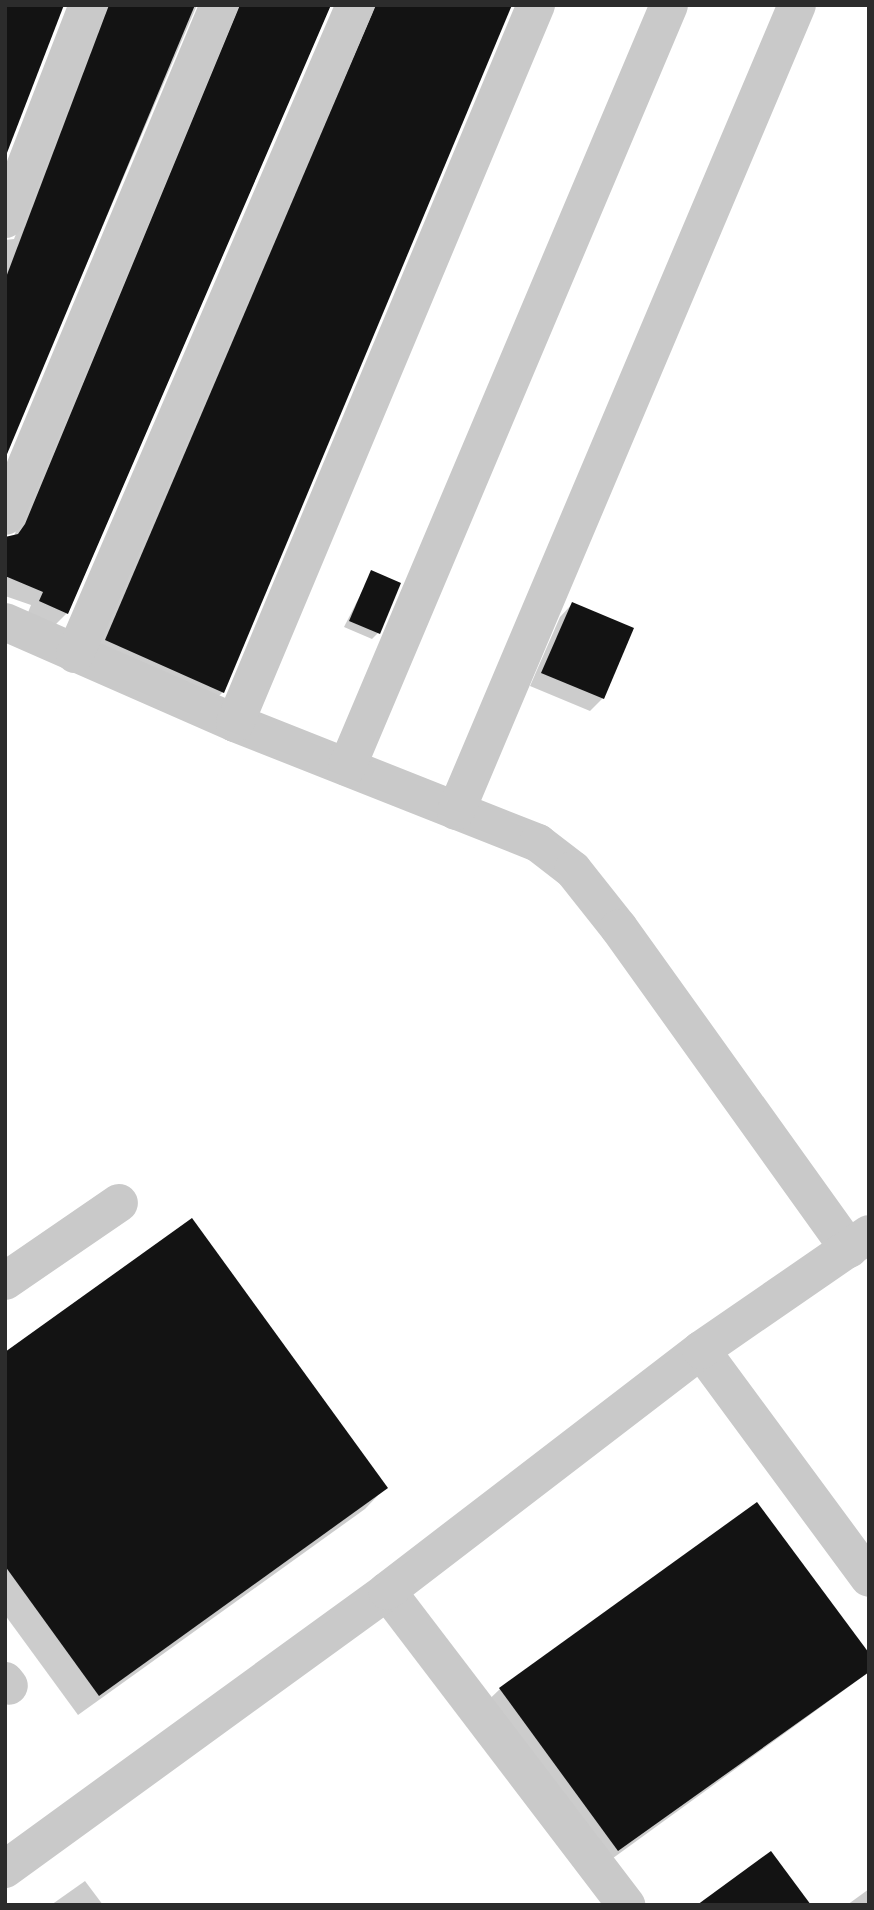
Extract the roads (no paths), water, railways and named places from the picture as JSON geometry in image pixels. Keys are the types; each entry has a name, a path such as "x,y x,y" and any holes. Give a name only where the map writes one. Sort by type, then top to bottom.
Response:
{"street":[{"path":"5,219 88,5"},
{"path":"5,516 219,5"},
{"path":"75,654 355,5"},
{"path":"235,723 536,5"},
{"path":"347,767 669,5"},
{"path":"456,811 797,5"},
{"path":"5,622 235,723 538,844 573,870 859,1241 701,1350 387,1591 5,1869"},
{"path":"5,1281 119,1203"},
{"path":"701,1350 869,1578"},
{"path":"387,1591 626,1905"}]}
